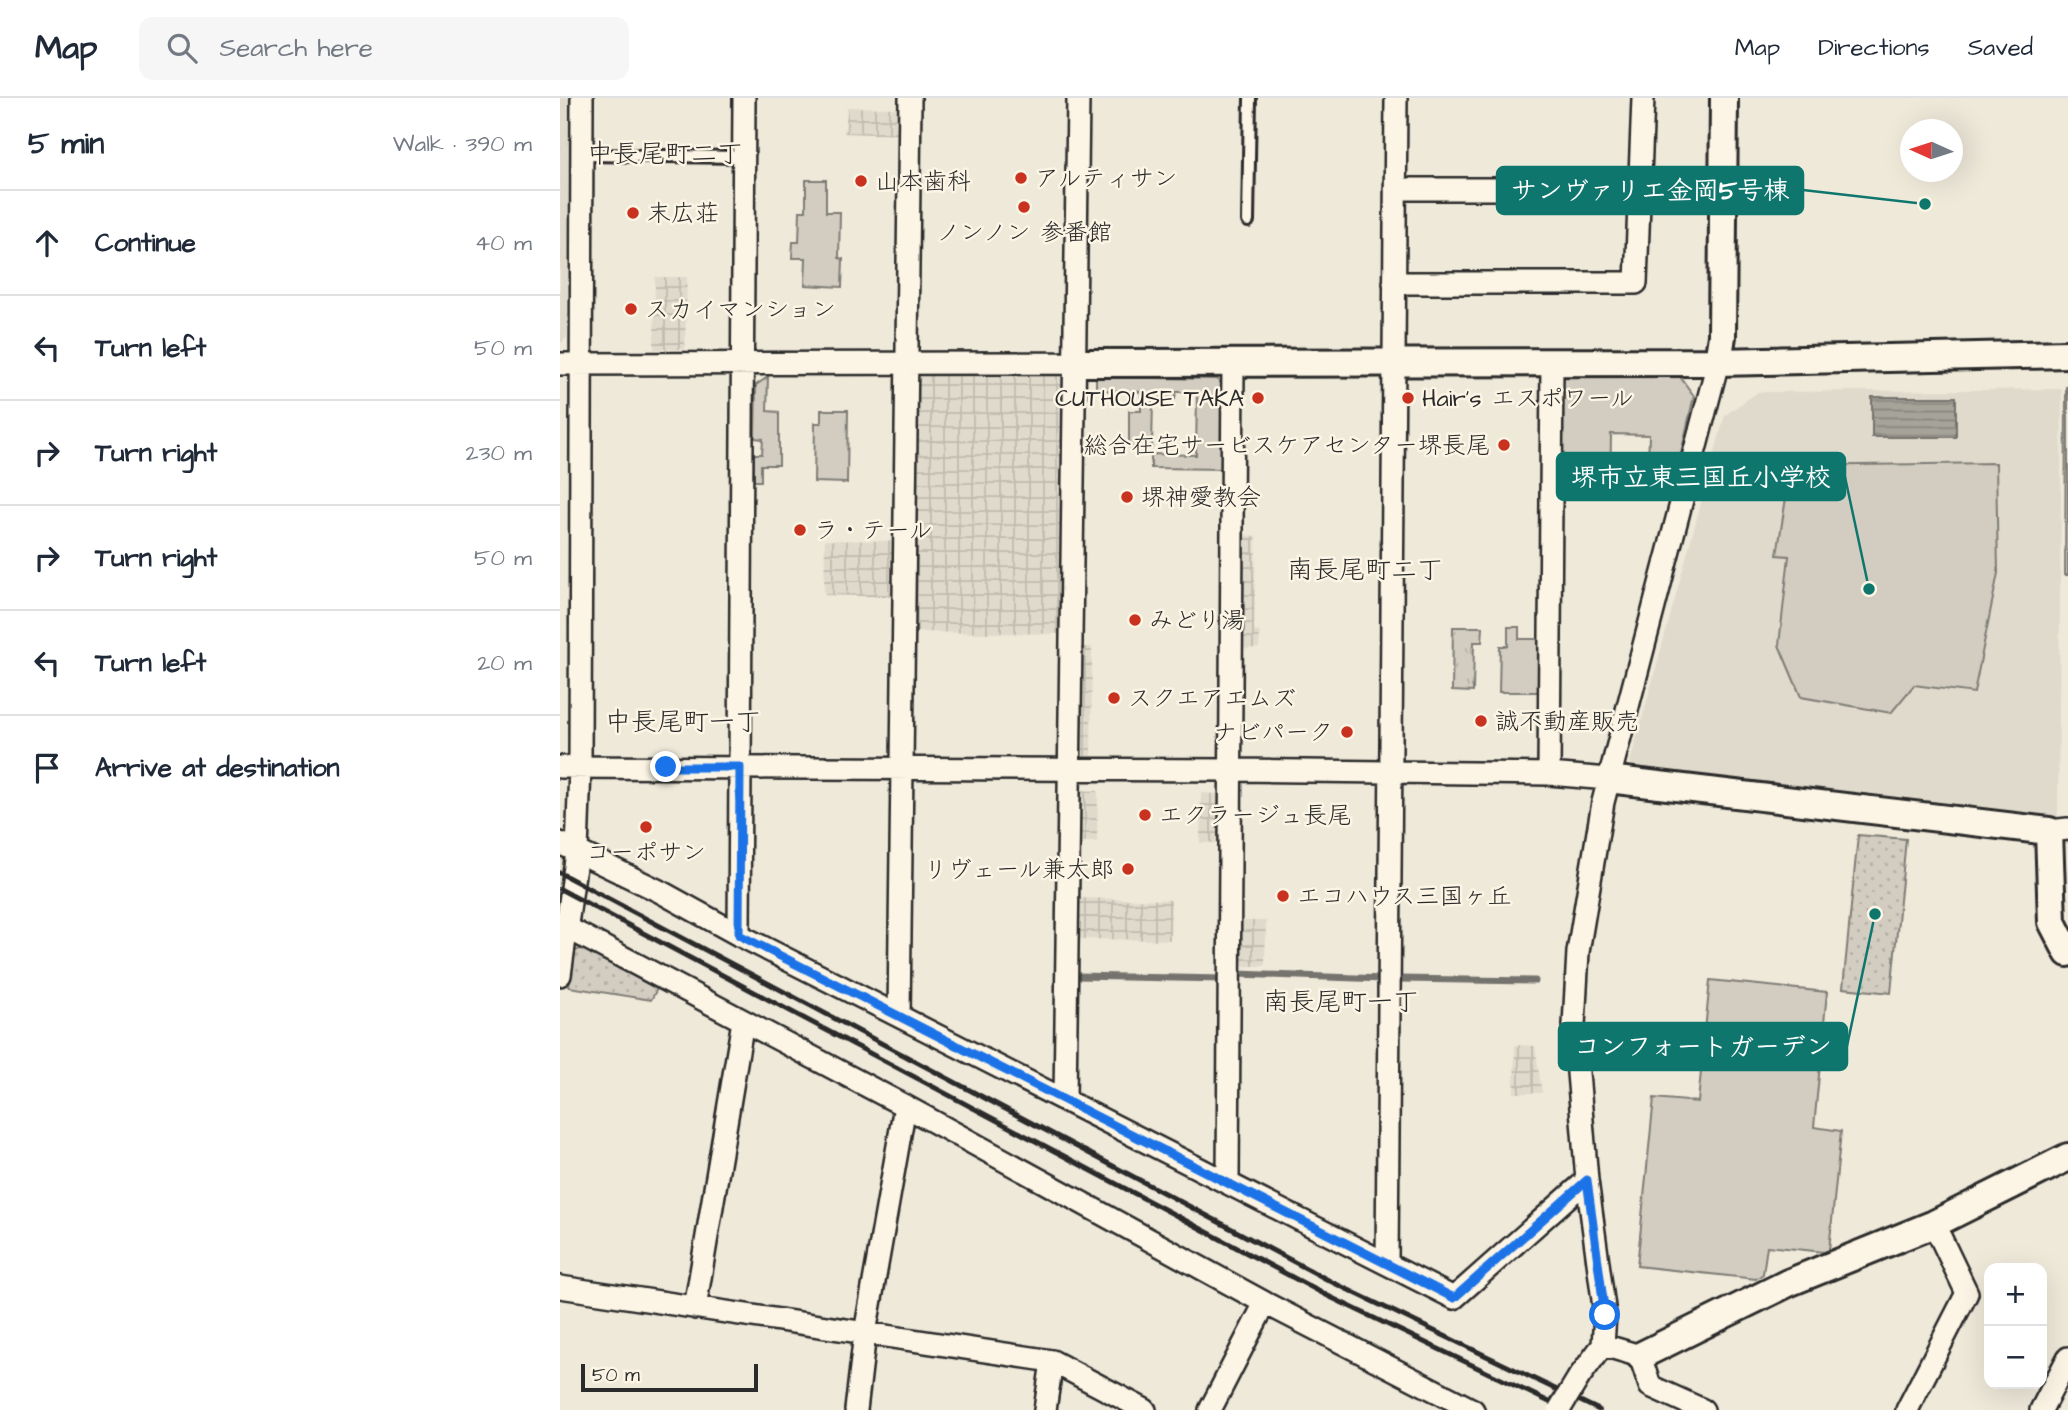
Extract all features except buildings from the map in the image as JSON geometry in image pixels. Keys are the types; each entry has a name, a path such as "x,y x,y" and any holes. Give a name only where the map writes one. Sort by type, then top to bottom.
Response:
{"street":[{"path":"560,975 569,847 570,364 582,155 582,98"},
{"path":"739,935 744,98"},
{"path":"899,1016 910,98"},
{"path":"1065,1101 1078,98"},
{"path":"1387,1264 1396,98"},
{"path":"1394,283 1636,283 1643,98"},
{"path":"1559,1410 1579,1377 1604,1345 1605,1315 1587,1180 1574,1025 1578,952 1608,779 1718,362 1722,336 1724,98"},
{"path":"1395,189 1640,189"},
{"path":"570,364 1718,362 2068,354"},
{"path":"1549,774 1552,362"},
{"path":"1228,1183 1233,363"},
{"path":"570,767 902,767 1549,774 2059,830 2052,922 2068,953"},
{"path":"569,847 1454,1298 1587,1180"},
{"path":"564,926 905,1106 1265,1303 1473,1410"},
{"path":"695,1308 743,1021"},
{"path":"856,1410 865,1333 905,1106"},
{"path":"1604,1345 1640,1356 1788,1283 1934,1224 2068,1157"},
{"path":"1908,1410 1967,1293 1934,1224"},
{"path":"560,1287 1052,1361 1145,1410"},
{"path":"1210,1410 1265,1303"},
{"path":"1640,1356 1650,1386 1703,1410"},
{"path":"2041,1410 2068,1358"},
{"path":"1045,1410 1052,1361"}],"lane":[{"path":"1248,221 1250,98"},
{"path":"582,155 744,157"}],"shaded area":[{"path":"560,98 569,98 567,337 560,344"},
{"path":"848,107 899,108 899,135 844,133"},
{"path":"655,277 687,277 685,349 654,349"},
{"path":"922,373 1058,374 1063,380 1061,634 914,632 917,378"},
{"path":"2062,389 2058,817 1635,769 1630,763 1725,415 1758,392"},
{"path":"1872,397 1956,397 1956,437 1872,437"},
{"path":"1241,535 1256,536 1254,631 1260,632 1259,648 1240,649"},
{"path":"825,540 894,541 892,597 824,595"},
{"path":"1079,647 1092,647 1091,756 1079,756"},
{"path":"1078,790 1098,791 1097,842 1078,842"},
{"path":"1201,793 1221,794 1220,843 1200,843"},
{"path":"1078,898 1171,900 1170,940 1077,939"},
{"path":"1240,921 1266,921 1265,966 1239,966"},
{"path":"1515,1045 1535,1046 1542,1093 1514,1093"}],"green space":[{"path":"806,180 826,180 826,212 840,212 839,258 843,259 842,287 805,285 806,258 792,258 793,242 799,242 800,211 806,211"},
{"path":"1565,374 1678,374 1694,396 1672,493 1647,493 1649,435 1611,434 1610,492 1560,492 1559,381"},
{"path":"768,377 767,411 779,412 779,465 761,465 761,481 754,481 754,454 762,454 763,439 755,438 756,385"},
{"path":"1096,377 1217,379 1225,388 1225,469 1151,468 1151,454 1196,455 1197,392 1176,392 1175,399 1153,399 1152,448 1129,447 1129,411 1141,411 1141,392 1096,390"},
{"path":"2068,387 2068,575 2065,575"},
{"path":"821,410 848,410 847,483 814,482 815,423 821,423"},
{"path":"1996,463 1998,573 1974,693 1914,685 1891,713 1801,697 1779,645 1789,556 1777,555 1791,466"},
{"path":"1453,627 1483,627 1482,642 1474,642 1473,692 1452,691"},
{"path":"1508,627 1519,627 1519,639 1542,639 1541,692 1499,692 1500,646 1508,646"},
{"path":"1858,835 1906,839 1891,993 1843,988"},
{"path":"582,948 657,989 651,1000 569,987 573,952"},
{"path":"1710,980 1827,992 1814,1127 1841,1131 1829,1250 1824,1252 1767,1246 1763,1274 1756,1279 1637,1266 1654,1098 1698,1102"}],"waterway":[{"path":"1237,974 1385,979"},
{"path":"1077,976 1223,979"},
{"path":"1399,979 1535,981"}],"railway":[{"path":"560,873 1332,1282 1599,1410"},
{"path":"560,889 1326,1295 1566,1410"}],"place":[{"name":"アルティサン","path":"1021,178"},
{"name":"山本歯科","path":"861,181"},
{"name":"サンヴァリエ金岡5号棟","path":"1925,204"},
{"name":"ノンノン 参番館","path":"1024,207"},
{"name":"末広荘","path":"633,213"},
{"name":"スカイマンション","path":"631,309"},
{"name":"CUTHOUSE TAKA","path":"1258,398"},
{"name":"Hair's エスポワール","path":"1408,398"},
{"name":"総合在宅サービスケアセンター堺長尾","path":"1504,445"},
{"name":"堺神愛教会","path":"1127,497"},
{"name":"ラ・テール","path":"800,530"},
{"name":"堺市立東三国丘小学校","path":"1869,589"},
{"name":"みどり湯","path":"1135,620"},
{"name":"スクエアエムズ","path":"1114,698"},
{"name":"誠不動産販売","path":"1481,721"},
{"name":"ナビパーク","path":"1347,732"},
{"name":"エクラージュ長尾","path":"1145,815"},
{"name":"コーポサン","path":"646,827"},
{"name":"リヴェール兼太郎","path":"1128,869"},
{"name":"エコハウス三国ヶ丘","path":"1283,896"},
{"name":"コンフォートガーデン","path":"1875,914"}],"district":[{"name":"中長尾町二丁","path":"665,153"},
{"name":"南長尾町二丁","path":"1365,569"},
{"name":"中長尾町一丁","path":"683,721"},
{"name":"南長尾町一丁","path":"1341,1001"}],"route":[{"path":"666,767 740,767 739,935 1454,1298 1587,1180 1605,1315"}]}
